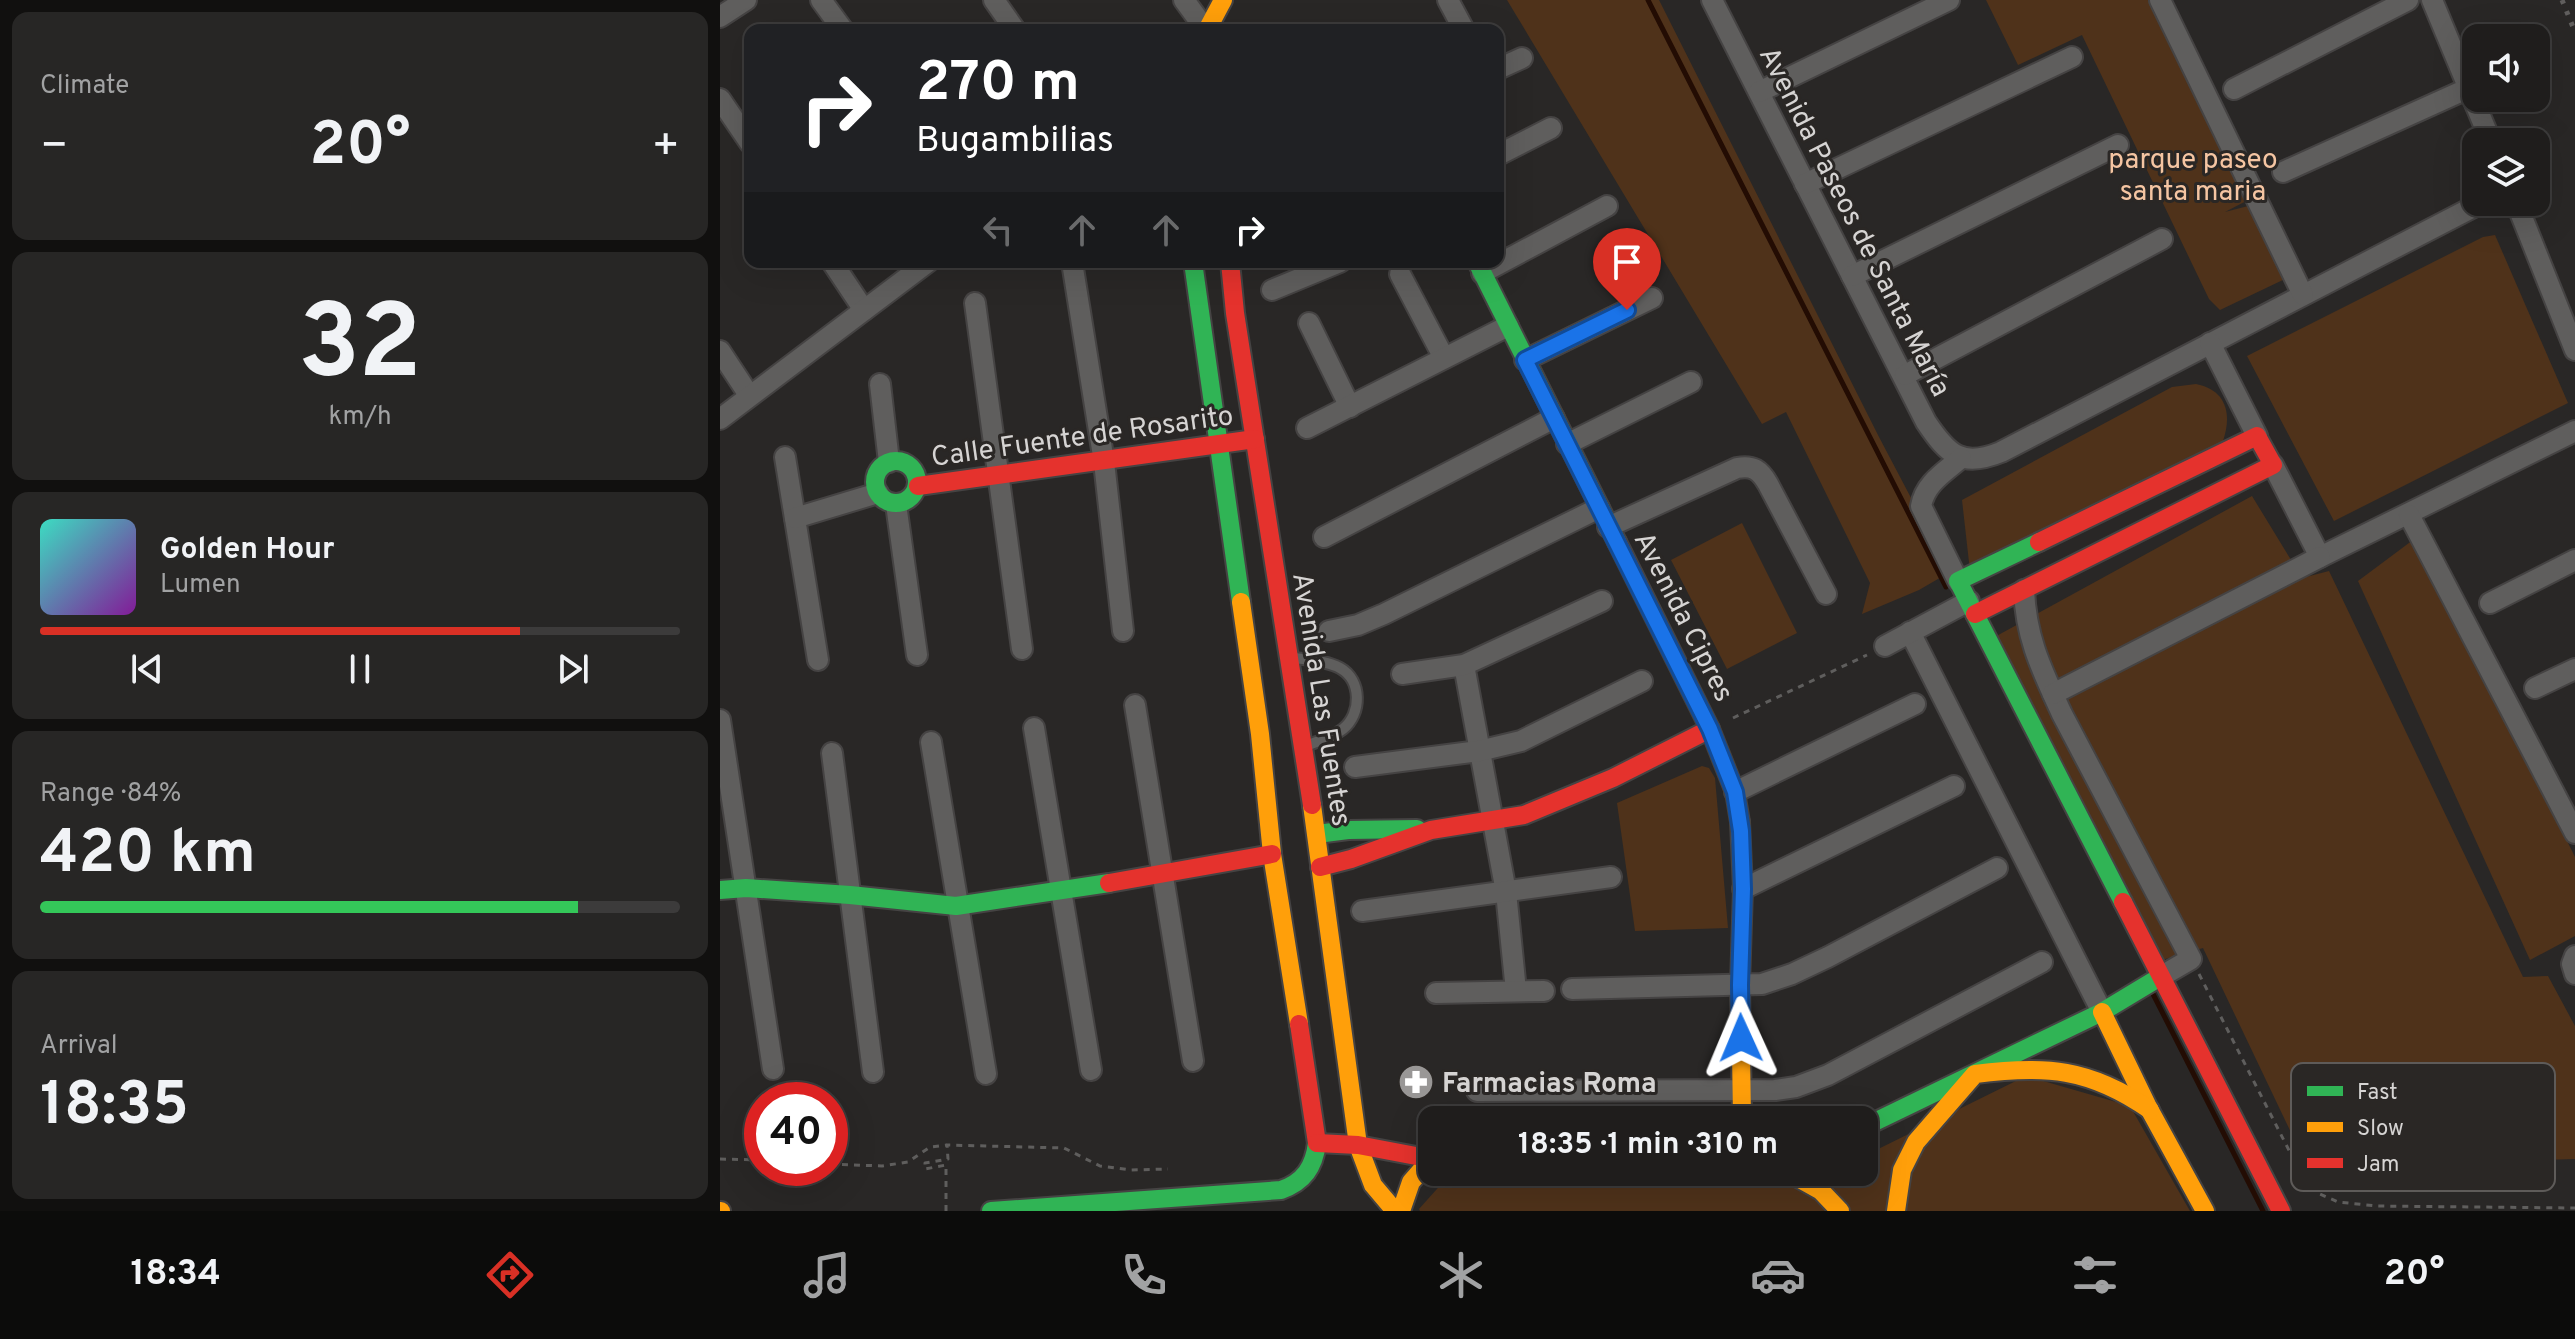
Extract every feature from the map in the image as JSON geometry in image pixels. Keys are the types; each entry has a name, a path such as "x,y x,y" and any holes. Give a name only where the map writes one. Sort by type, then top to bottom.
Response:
{"main road":[{"path":"1210,24 1223,0"},
{"path":"991,1211 1281,1190 1296,1186 1309,1174 1317,1143 1272,854 1260,734 1194,268"},
{"name":"Avenida Las Fuentes","path":"1231,268 1317,834 1307,862 1358,1145 1373,1185 1398,1211"},
{"name":"Avenida Cipres","path":"1479,268 1710,729 1735,792 1741,831 1743,889 1740,985 1742,1106"},
{"path":"1968,607 2024,590 2273,465 2257,436 1958,581 1968,607 2157,980 2281,1211"},
{"name":"Calle Fuente de Rosarito","path":"918,486 1255,439"},
{"path":"889,462 910,465 915,471 918,486 910,499 889,503 875,486 877,472 889,462"},
{"path":"1307,862 1351,859 1431,830 1524,815 1564,800 1710,729"},
{"path":"1260,734 1284,792"},
{"path":"1317,834 1395,828 1431,830"},
{"path":"720,890 746,888 850,895 956,906 1272,854"},
{"path":"1296,1001 1302,923"},
{"path":"1878,1120 2110,1008 2157,980"},
{"path":"2110,1008 2150,1110 2205,1211"},
{"path":"1896,1211 1902,1170 1916,1142 1975,1074 2018,1068 2071,1070 2127,1092 2150,1110"},
{"path":"1317,1143 1358,1145 1418,1157"},
{"path":"1398,1211 1418,1174"},
{"path":"1812,1186 1840,1211"}],"street":[{"path":"720,17 746,0"},
{"path":"821,0 839,24"},
{"path":"994,0 1011,24"},
{"path":"1184,0 1202,24"},
{"path":"1448,0 1461,24"},
{"name":"Avenida Paseos de Santa María","path":"1712,0 1905,375 1926,422 1937,439 1961,458"},
{"path":"1759,92 1949,0"},
{"path":"2160,0 2303,295"},
{"path":"2234,89 2408,0"},
{"path":"2432,0 2462,71"},
{"path":"1805,184 2072,57"},
{"path":"1504,66 1522,58"},
{"path":"2283,172 2462,91"},
{"path":"720,99 744,134"},
{"path":"1504,152 1551,128"},
{"path":"1852,276 2118,145"},
{"path":"1504,256 1607,206"},
{"path":"1958,581 1921,506 1923,494 1929,485 1961,458 1974,461 2001,452 2462,213"},
{"path":"2522,216 2575,350"},
{"path":"1905,375 2162,239"},
{"path":"836,268 864,310"},
{"path":"720,419 920,268"},
{"path":"1073,268 1104,462 1123,631"},
{"path":"1272,290 1325,268"},
{"path":"1400,274 1444,358"},
{"path":"1525,360 1652,298"},
{"path":"975,303 1022,649"},
{"path":"1309,323 1350,407"},
{"path":"1307,428 1508,326"},
{"path":"2210,343 2257,436"},
{"path":"720,351 749,395"},
{"path":"1567,444 1691,382"},
{"path":"880,384 889,462"},
{"path":"1324,537 1554,418"},
{"path":"2053,694 2575,431"},
{"path":"785,457 818,660"},
{"path":"2273,465 2320,557"},
{"path":"1608,527 1737,468 1753,468 1762,474 1826,594"},
{"path":"795,518 878,493"},
{"path":"896,504 917,655"},
{"path":"1329,631 1358,625 1384,614 1599,508"},
{"path":"2409,515 2575,833"},
{"path":"2490,603 2575,560"},
{"path":"2024,590 2030,641 2053,694 2191,959 2157,980"},
{"path":"1402,674 1464,665 1602,601"},
{"path":"1885,646 1917,628 1968,607"},
{"path":"1917,628 2110,1008"},
{"path":"1464,665 1506,892 1516,991"},
{"path":"2535,688 2575,669"},
{"path":"1355,767 1479,751 1521,741 1642,681"},
{"path":"1735,792 1915,704"},
{"path":"1135,705 1193,1061"},
{"path":"720,720 773,1069"},
{"path":"1034,728 1091,1070"},
{"path":"931,742 986,1074"},
{"path":"832,753 873,1072"},
{"path":"1743,889 1954,786"},
{"path":"1572,989 1762,984 1792,974 1997,868"},
{"path":"1362,911 1611,877"},
{"path":"2575,956 2572,964 2575,974"},
{"path":"1477,1091 1742,1092 1796,1087 1828,1075 2042,962"},
{"path":"1436,993 1544,991"}],"lane":[{"path":"1288,657 1342,669 1353,682 1357,698 1354,717 1343,729 1302,747"}],"path":[{"path":"1710,729 1885,646"},
{"path":"2191,959 2291,1154"},
{"path":"946,1211 946,1165 925,1169 925,1163 948,1159 947,1145"},
{"path":"848,1165 882,1166 908,1162 930,1147 947,1145 1064,1148 1100,1166 1131,1170 1177,1168"},
{"path":"720,1159 744,1160"},
{"path":"2318,1191 2338,1202 2376,1206 2575,1208"}],"green space":[{"path":"1507,0 1659,0 1950,572 1919,590 1862,614 1870,583 1786,412 1762,424"},
{"name":"parque paseo santa maria","path":"1986,0 2155,0 2250,199 2225,212 2252,205 2287,278 2220,310 2209,299 2082,35 2018,65"},
{"path":"2495,235 2568,403 2334,521 2247,356 2483,237"},
{"path":"2196,384 2221,398 2227,413 2223,441 1970,571 1962,500 2172,387"},
{"path":"2252,496 2302,578 2329,571 2523,977 2548,976 2575,1026 2575,1159 2555,1160 2555,1063 2291,1063 2291,1132 2203,948 2155,962 1991,639"},
{"path":"1742,523 1797,633 1727,669 1671,560"},
{"path":"2417,537 2575,857 2575,936 2530,960 2358,581"},
{"path":"1702,766 1709,768 1715,778 1728,928 1635,931 1617,803"},
{"path":"2026,1076 2130,1106 2190,1211 1419,1209 1440,1186 1878,1186 1878,1149"}],"waterway":[{"path":"1648,0 1946,587"},
{"path":"2152,992 2263,1211"}],"railway":[{"path":"2562,0 2575,32"}],"traffic: fast":[{"path":"1194,268 1241,602"},
{"path":"1480,268 1617,542"},
{"path":"896,461 911,467 917,482 911,497 896,503 881,497 875,482 881,467 896,461"},
{"path":"2039,542 1958,581 2123,902"},
{"path":"1317,834 1348,830 1417,829"},
{"path":"720,890 746,888 850,895 956,906 1109,883"},
{"path":"1878,1120 2102,1012 2160,977"},
{"path":"991,1211 1281,1190 1302,1178 1313,1159 1317,1143"}],"traffic: slow":[{"path":"1210,24 1223,0"},
{"path":"1241,602 1260,734 1272,854 1299,1024"},
{"path":"1312,805 1358,1145"},
{"path":"1740,822 1743,889 1740,985 1742,1106"},
{"path":"2102,1012 2147,1105 2205,1211"},
{"path":"1896,1211 1902,1170 1916,1142 1975,1074 2023,1070 2066,1073 2107,1085 2150,1110"},
{"path":"1358,1145 1373,1185 1395,1211"},
{"path":"1401,1211 1411,1182 1418,1174"},
{"path":"1812,1186 1840,1211"}],"traffic: jam":[{"path":"1231,268 1312,805"},
{"path":"1975,614 2273,465 2257,436 2039,542"},
{"path":"918,486 1255,439"},
{"path":"1617,542 1710,729 1735,792 1740,822"},
{"path":"1320,867 1431,830 1524,815 1613,778 1710,729"},
{"path":"1109,883 1272,854"},
{"path":"2123,902 2281,1211"},
{"path":"1299,1024 1317,1143"},
{"path":"1317,1143 1358,1145 1418,1156"}],"place":[{"name":"Farmacias Roma","path":"1416,1082"}],"route":[{"path":"1627,310 1525,360 1710,729 1735,792 1741,831 1743,889 1741,1038"}]}
